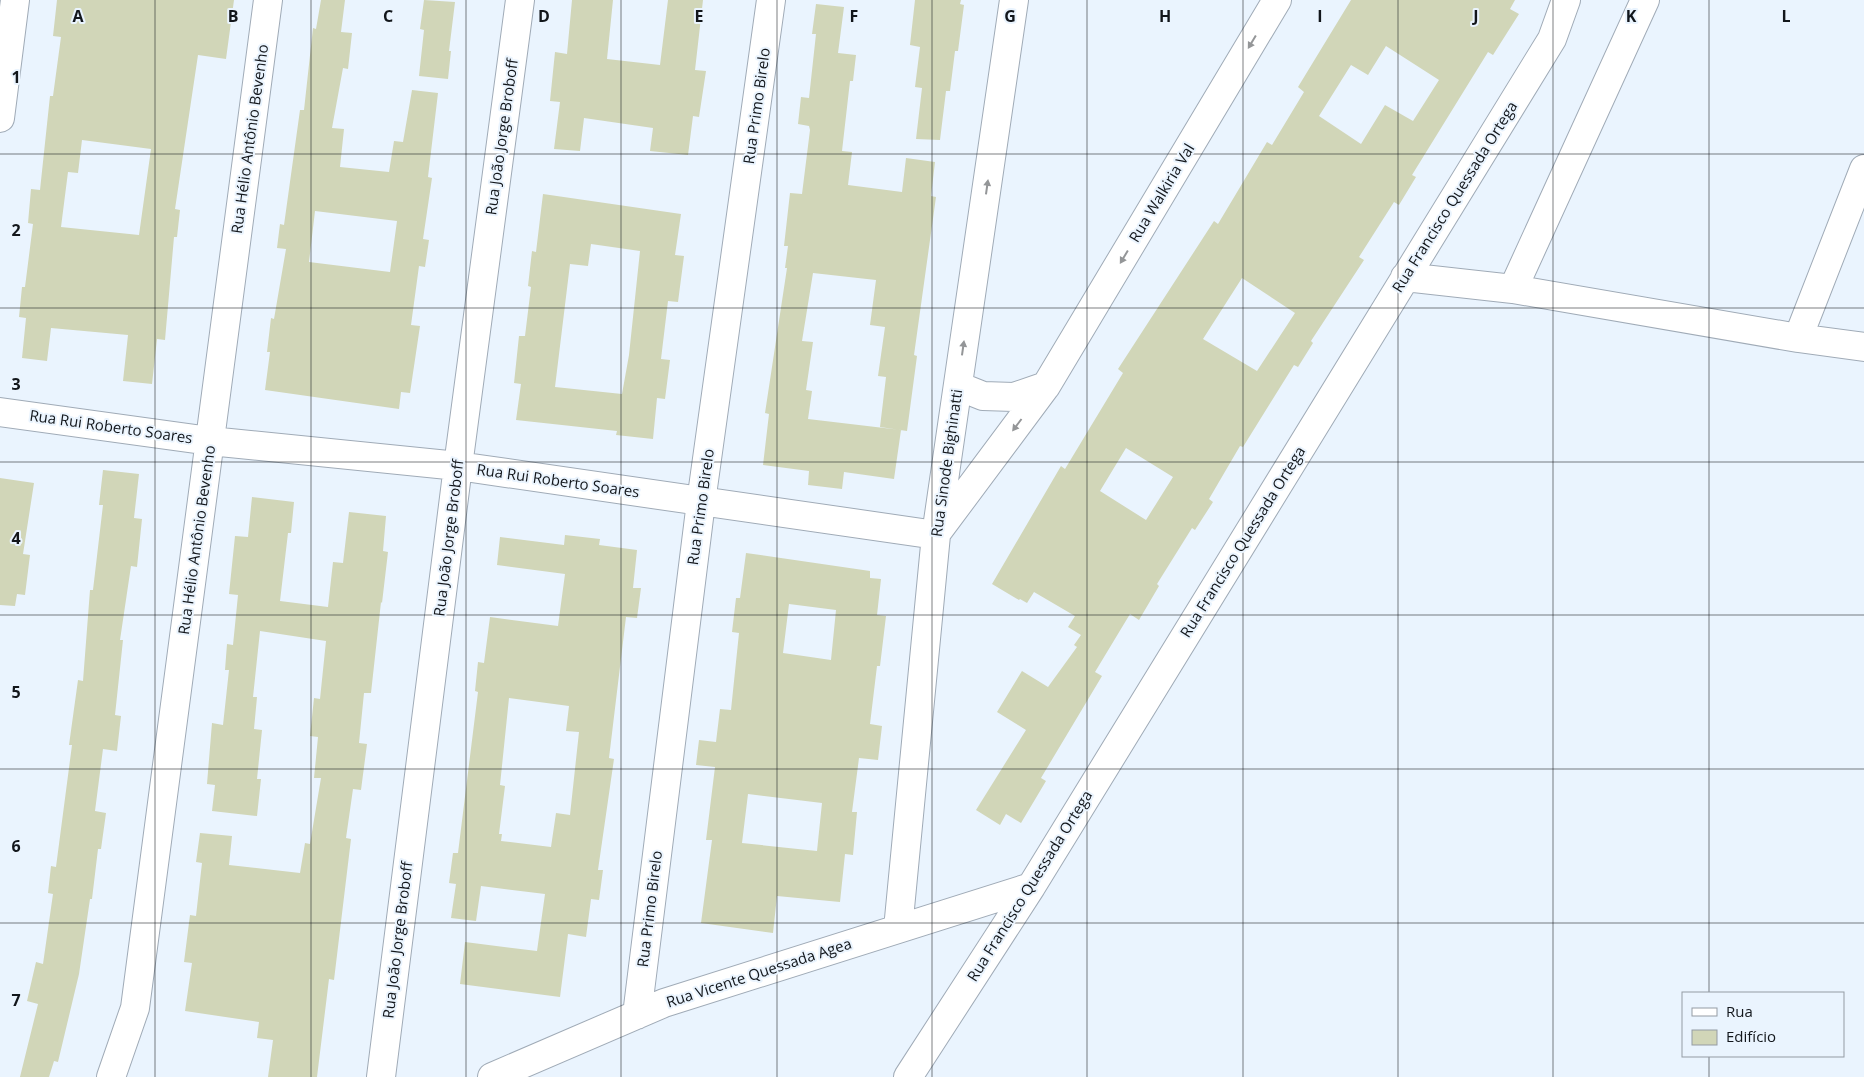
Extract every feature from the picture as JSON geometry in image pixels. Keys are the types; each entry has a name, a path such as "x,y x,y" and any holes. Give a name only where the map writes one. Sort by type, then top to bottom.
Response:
{"street":[{"path":"0,118 15,0"},
{"name":"Rua Hélio Antônio Bevenho","path":"111,1077 135,1008 268,0"},
{"name":"Rua João Jorge Broboff","path":"381,1077 458,466 520,0"},
{"name":"Rua Primo Birelo","path":"637,1015 701,502 771,0"},
{"name":"Rua Sinode Bighinatti","path":"898,929 936,535 1014,0"},
{"name":"Rua Walkiria Val","path":"936,535 1046,386 1277,0"},
{"name":"Rua Francisco Quessada Ortega","path":"908,1077 1031,886 1406,278 1552,39 1566,0"},
{"path":"1512,289 1645,0"},
{"path":"1798,338 1864,169"},
{"path":"1406,278 1512,289 1798,338 1864,347"},
{"path":"958,386 983,396 1014,397 1046,386"},
{"name":"Rua Rui Roberto Soares","path":"0,412 210,441 458,466 936,535"},
{"name":"Rua Vicente Quessada Agea","path":"492,1077 664,1003 1031,886"}],"building":[{"path":"57,0 234,0 226,59 198,55 175,209 180,210 177,237 174,237 165,340 157,339 152,384 123,381 128,335 51,328 47,361 22,358 26,318 19,317 33,224 28,223 31,189 40,190 50,96 53,96 61,37 53,36","holes":["82,140 151,149 139,235 61,227 68,172 78,173"]},
{"path":"321,0 345,0 341,32 352,33 348,69 343,68 332,128 344,129 340,167 389,172 394,141 403,142 412,90 438,93 428,177 432,178 423,239 429,240 425,267 419,266 411,325 420,326 410,393 401,392 399,409 265,390 270,352 267,352 271,318 274,319 286,249 277,248 280,224 284,225 300,110 304,110 313,28 316,29","holes":["315,211 397,221 390,272 309,262"]},
{"path":"424,0 455,2 449,51 451,51 448,79 419,76 424,30 420,29"},
{"path":"572,0 613,0 607,59 660,65 668,0 703,0 695,70 706,71 699,117 693,116 688,155 650,151 653,128 584,118 580,151 554,149 560,102 550,101 555,52 567,54"},
{"path":"915,0 961,0 960,4 964,5 950,91 946,91 940,140 916,139 922,88 915,87 920,47 910,45"},
{"path":"1351,0 1515,0 1510,9 1519,14 1493,55 1488,52 1412,175 1416,177 1399,205 1394,202 1359,257 1364,260 1311,341 1313,343 1298,367 1294,365 1243,447 1240,446 1209,499 1213,502 1195,530 1192,528 1157,584 1159,586 1139,620 1130,614 1095,672 1102,676 1041,778 1046,781 1021,823 1006,814 1000,825 976,810 1026,730 997,712 1022,671 1048,687 1077,647 1074,645 1081,635 1068,627 1075,616 1034,592 1027,603 992,584 1061,466 1065,469 1123,373 1118,369 1214,221 1218,224 1267,142 1272,145 1304,92 1298,87","holes":["1386,46 1439,80 1413,121 1385,105 1361,144 1319,116 1351,65 1368,75","1242,278 1295,313 1257,371 1203,339","1126,448 1173,477 1146,520 1100,491"]},
{"path":"816,4 844,7 838,53 856,55 853,81 850,81 842,151 852,152 848,185 902,192 906,158 935,162 931,196 936,197 914,355 917,356 907,431 901,430 894,479 844,472 842,489 808,485 809,471 763,465 769,414 765,413 787,268 785,268 788,246 784,246 790,193 802,194 810,130 809,126 798,124 801,97 809,98 816,34 812,34","holes":["813,273 876,280 870,325 885,327 878,376 886,377 880,427 897,430 808,419 812,391 806,390 813,342 802,341"]},
{"path":"543,194 681,214 675,255 684,256 678,302 668,301 661,359 670,360 665,399 657,398 653,439 616,435 617,431 516,420 521,384 514,383 519,336 525,336 531,287 528,286 532,251 536,252","holes":["591,244 640,251 629,355 622,394 555,387 570,264 588,266"]},
{"path":"103,470 139,474 134,518 142,519 137,567 131,566 120,640 123,640 115,715 121,716 117,751 103,749 95,811 106,813 101,849 98,849 92,899 90,899 79,974 58,1062 54,1061 49,1077 20,1077 38,1004 27,1001 36,962 43,964 53,894 48,893 51,866 56,867 72,745 69,745 78,680 83,681 90,590 93,590 103,505 99,505"},
{"path":"0,478 34,483 23,554 30,555 25,595 17,594 15,606 0,605"},
{"path":"252,497 294,502 291,533 288,533 280,601 328,607 333,562 343,563 349,512 386,516 383,551 388,552 382,603 371,693 364,693 359,743 367,744 361,790 353,789 346,838 351,839 334,980 329,979 317,1077 268,1077 273,1040 257,1038 259,1022 185,1011 192,963 184,962 190,915 196,916 202,863 196,862 200,833 232,836 229,865 300,873 305,843 310,844 321,778 314,778 318,737 310,736 314,698 320,699 326,641 260,631 253,697 257,697 254,729 262,730 257,779 261,779 257,816 212,811 215,785 207,784 212,723 223,725 229,670 225,670 227,644 233,645 238,595 229,594 235,536 248,537"},
{"path":"565,535 600,539 599,545 637,550 633,588 641,588 637,618 626,617 609,758 614,759 598,870 603,870 599,900 591,899 586,937 568,934 560,997 460,984 465,942 537,951 545,894 481,886 476,921 451,918 456,884 449,883 453,853 458,853 478,692 475,691 478,662 484,663 490,617 558,626 565,574 497,565 500,537 564,545","holes":["509,698 569,706 566,731 579,732 570,815 556,813 551,847 501,841 502,834 499,834 505,786 500,785"]},
{"path":"746,553 870,571 870,578 881,579 877,615 886,616 880,666 877,666 870,724 882,726 878,760 859,758 852,812 857,812 853,855 845,854 840,902 777,896 773,933 701,923 712,840 706,840 715,767 696,765 699,740 716,742 720,709 731,710 739,633 732,632 736,598 740,598","holes":["789,604 836,610 831,660 783,653","748,794 822,803 817,851 742,843"]}]}
